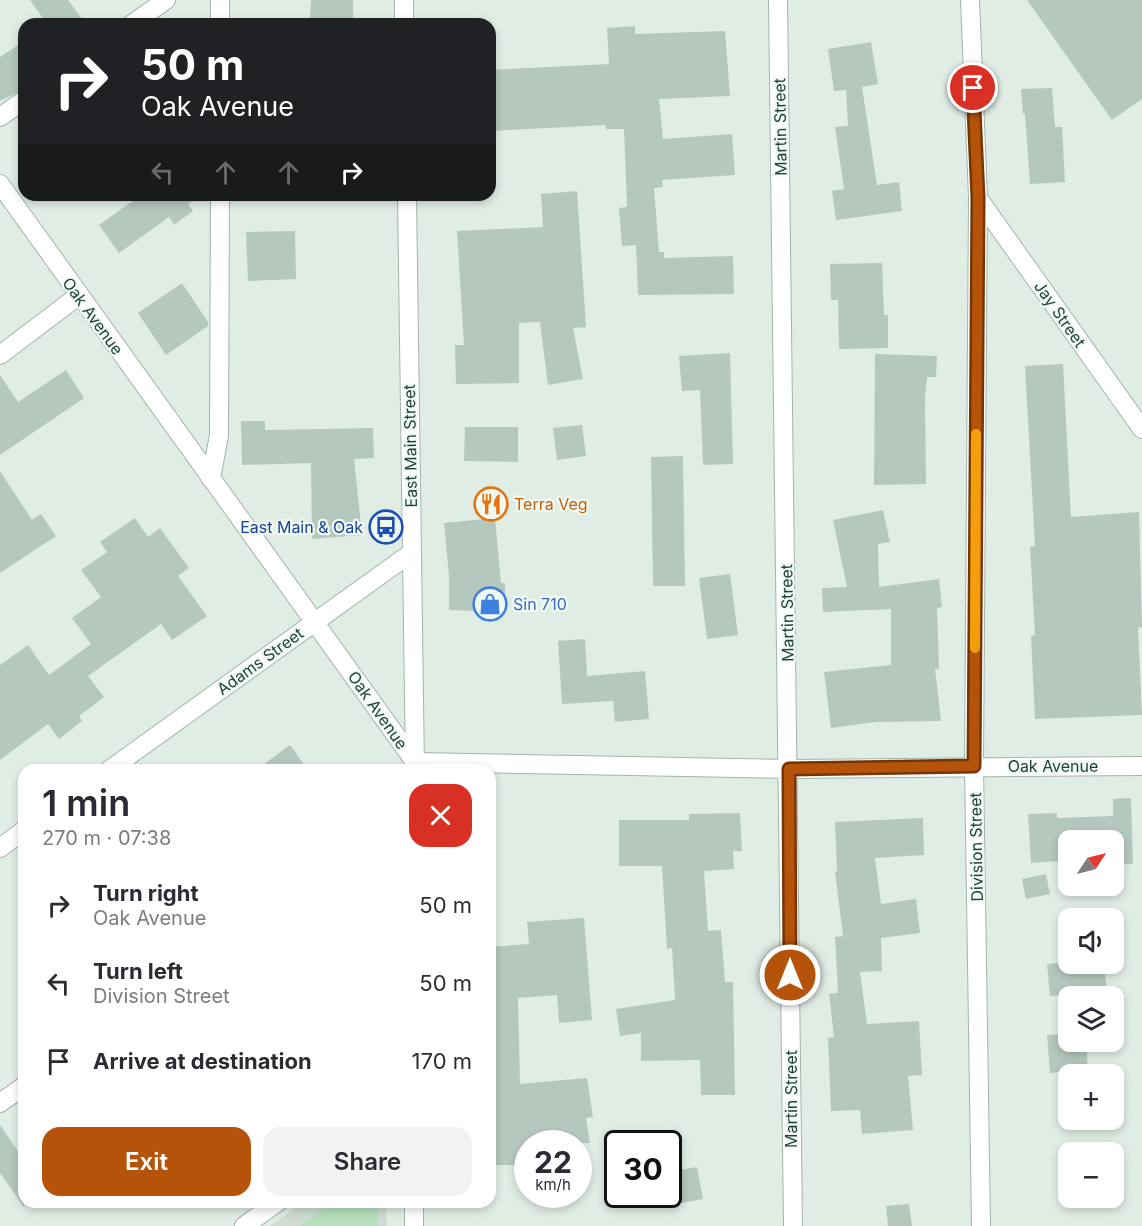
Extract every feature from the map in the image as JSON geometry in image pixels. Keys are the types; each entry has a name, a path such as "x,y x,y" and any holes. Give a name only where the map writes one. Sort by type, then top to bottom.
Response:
{"street":[{"path":"140,18 166,0"},
{"path":"220,0 220,18"},
{"path":"404,0 404,18"},
{"name":"Martin Street","path":"778,0 789,769 792,1226"},
{"name":"Division Street","path":"970,0 978,198 974,766 981,1226"},
{"path":"0,117 18,104"},
{"name":"Oak Avenue","path":"0,184 78,296 315,622 414,764"},
{"name":"Jay Street","path":"978,198 1142,429"},
{"path":"211,478 219,435 220,201"},
{"name":"East Main Street","path":"407,201 415,764"},
{"path":"0,355 78,296"},
{"name":"Adams Street","path":"117,764 411,553"},
{"name":"Oak Avenue","path":"496,767 789,769 1142,766"},
{"path":"0,848 18,834"},
{"path":"0,1103 18,1090"},
{"path":"244,1226 270,1208"},
{"path":"414,1208 414,1226"}],"shaded area":[{"path":"296,1208 386,1208 387,1226 270,1226"}],"green space":[{"path":"326,1208 377,1208 377,1226 300,1226"}],"building":[{"path":"30,0 68,0 82,18 43,18"},
{"path":"311,0 353,0 353,18 310,18"},
{"path":"1027,0 1142,0 1142,99 1112,120"},
{"path":"635,26 635,34 725,31 730,96 659,99 663,139 732,134 735,175 662,180 663,187 654,188 659,252 664,252 664,258 733,256 734,294 638,295 636,245 622,246 619,208 627,207 624,129 606,129 606,125 496,131 496,70 609,64 607,28"},
{"path":"871,42 878,84 862,87 877,185 899,182 902,211 836,220 832,191 844,189 835,127 848,126 846,90 834,91 828,49"},
{"path":"18,45 18,92 0,101 0,57"},
{"path":"1052,88 1055,127 1062,127 1065,182 1030,184 1021,89"},
{"path":"577,191 586,327 573,328 583,379 548,385 540,322 519,323 519,383 456,384 455,345 464,345 457,231 543,227 541,194"},
{"path":"133,201 192,201 188,204 193,211 174,225 169,217 119,253 99,225"},
{"path":"295,231 296,279 248,281 246,232"},
{"path":"882,263 884,315 888,315 888,348 839,349 838,300 831,300 830,264"},
{"path":"182,283 208,322 208,326 166,355 138,313"},
{"path":"730,353 733,464 703,465 700,390 682,391 679,356"},
{"path":"875,354 937,356 936,377 927,377 925,397 926,484 874,485"},
{"path":"1063,364 1071,517 1139,512 1142,627 1138,628 1142,715 1035,719 1031,636 1035,635 1030,547 1035,546 1025,366"},
{"path":"66,370 84,398 0,455 0,375 18,402"},
{"path":"241,421 265,421 265,430 373,428 374,458 354,459 362,535 312,539 311,463 242,465"},
{"path":"582,425 586,456 557,460 553,428"},
{"path":"465,427 518,427 518,462 464,461"},
{"path":"683,456 685,586 653,586 651,457"},
{"path":"0,471 32,520 41,514 56,536 0,573"},
{"path":"883,510 890,542 878,544 879,587 939,579 942,607 937,608 939,669 935,669 941,721 876,722 831,728 824,672 891,665 891,609 823,612 822,588 847,587 833,520"},
{"path":"135,518 148,537 160,528 189,568 178,576 207,616 172,640 161,624 88,676 104,697 79,716 82,721 59,739 48,724 0,760 0,665 28,645 49,675 91,644 72,618 101,597 81,570 107,552 100,542"},
{"path":"495,518 501,583 505,583 505,612 449,610 449,576 444,523"},
{"path":"730,574 738,635 707,639 699,578"},
{"path":"585,639 587,676 645,671 649,719 615,722 613,701 562,704 558,641"},
{"path":"290,745 304,764 264,764"},
{"path":"1131,798 1133,864 1124,864 1124,830 1058,830 1058,861 1031,863 1028,814 1057,813 1057,818 1113,816 1113,799"},
{"path":"740,813 742,851 733,851 734,869 704,871 708,931 721,930 725,982 733,982 735,1095 701,1095 700,1060 641,1061 641,1033 620,1036 616,1009 675,1000 672,948 667,949 662,866 619,866 619,820 689,820 689,814"},
{"path":"923,818 924,855 875,858 881,904 916,899 920,933 881,938 882,971 860,972 867,1024 919,1021 922,1075 908,1076 913,1130 862,1134 860,1110 831,1111 828,1038 834,1037 829,994 838,993 835,937 843,936 835,872 837,871 835,822"},
{"path":"1046,874 1050,894 1026,899 1022,879"},
{"path":"584,918 592,1020 559,1023 557,995 518,998 520,1084 587,1078 593,1117 586,1118 588,1130 514,1130 514,1165 496,1165 496,947 529,944 527,922"},
{"path":"1058,963 1058,974 1105,974 1106,986 1058,986 1058,995 1050,996 1047,964"},
{"path":"1058,1034 1058,1052 1087,1052 1088,1064 1058,1064 1058,1072 1050,1073 1047,1035"},
{"path":"0,1125 18,1151 18,1198 0,1173"},
{"path":"697,1167 703,1199 682,1203 682,1170"},
{"path":"909,1204 912,1226 888,1226 886,1206"}],"slow traffic":[{"path":"975,648 976,434"}],"place":[{"name":"Terra Veg","path":"491,504"},
{"name":"East Main & Oak","path":"386,527"},
{"name":"Sin 710","path":"490,604"}],"route":[{"path":"790,975 789,769 974,766 978,198 973,88"}]}
